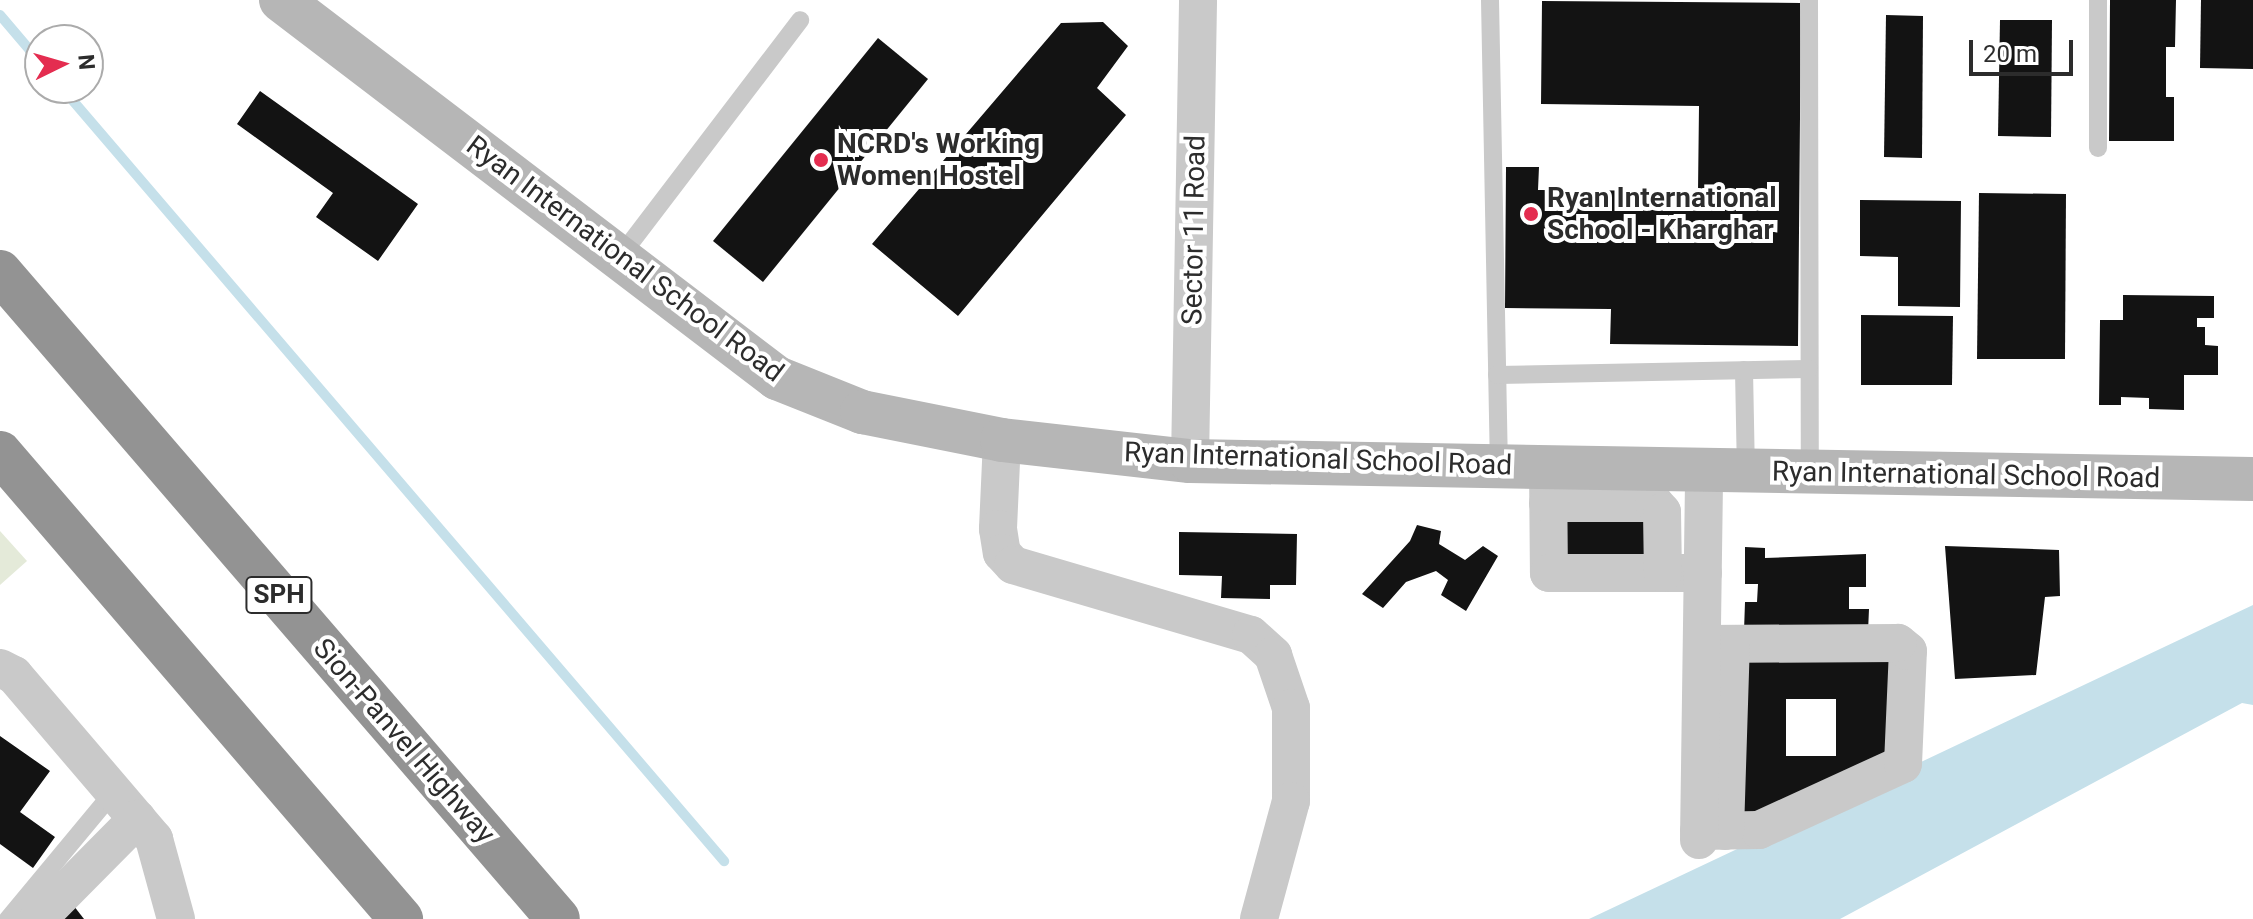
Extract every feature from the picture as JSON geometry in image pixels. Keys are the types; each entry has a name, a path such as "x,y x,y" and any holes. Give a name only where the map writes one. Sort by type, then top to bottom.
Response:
{"highway":[{"name":"Sion-Panvel Highway","path":"0,272 558,919"},
{"path":"0,453 401,919"}],"street":[{"name":"Ryan International School Road","path":"281,0 777,378 862,412 1002,440 1190,461 1499,465 1548,484 1725,471 2253,479"},
{"name":"Sector 11 Road","path":"1190,461 1198,0"},
{"path":"1002,440 998,529 1002,553 1013,565 1251,635 1273,655 1291,708 1291,801 1259,919"},
{"path":"1717,644 1905,645 1905,756 1898,768 1772,825 1708,834 1717,644 1703,573 1725,471"},
{"path":"1663,573 1662,512 1654,503 1548,484 1549,573 1663,573 1703,573"},
{"path":"0,668 14,675 154,839 176,919"},
{"path":"38,919 126,805"}],"lane":[{"path":"1490,0 1499,465"},
{"path":"1809,0 1810,472"},
{"path":"2098,0 2098,148"},
{"path":"619,258 800,20"},
{"path":"1497,375 1809,369"},
{"path":"1725,471 1744,370"},
{"path":"8,919 126,805"}],"green space":[{"path":"0,531 27,561 0,585"}],"water":[{"path":"2253,605 2253,705 2242,703 1840,919 1589,919"}],"building":[{"path":"2110,0 2176,0 2175,47 2166,47 2166,97 2174,97 2174,141 2109,141"},
{"path":"2201,0 2253,0 2253,69 2200,68"},
{"path":"1542,1 1801,3 1798,346 1610,344 1611,309 1505,308 1506,167 1539,167 1538,190 1698,191 1699,106 1541,104"},
{"path":"1886,15 1923,16 1922,158 1884,157"},
{"path":"2000,20 2052,20 2051,137 1998,136"},
{"path":"1103,22 1128,46 1097,88 1126,115 958,316 872,244 1061,23"},
{"name":"NCRD's Working Women Hostel","path":"878,38 928,79 763,282 713,241"},
{"path":"260,91 418,204 378,261 316,217 333,193 237,124"},
{"path":"1979,193 2066,194 2065,359 1977,359"},
{"path":"1860,200 1961,201 1960,307 1898,306 1898,257 1860,256"},
{"path":"2123,295 2214,296 2214,318 2197,318 2197,327 2205,327 2205,345 2218,346 2218,375 2184,375 2184,410 2149,409 2149,398 2121,397 2121,405 2099,405 2100,320 2123,320"},
{"path":"1861,315 1953,316 1952,385 1861,385"},
{"path":"1551,507 1650,507 1660,566 1551,570"},
{"path":"1417,525 1441,531 1439,544 1465,560 1483,546 1498,556 1466,611 1441,595 1448,580 1436,571 1406,582 1383,608 1362,594 1410,541"},
{"path":"1179,532 1297,534 1296,585 1270,585 1270,599 1221,598 1222,576 1179,575"},
{"path":"1945,546 2059,550 2060,596 2045,597 2036,675 1955,679"},
{"path":"1745,547 1765,548 1765,558 1866,554 1866,587 1849,587 1849,609 1869,609 1868,632 1744,631 1745,602 1757,602 1758,584 1745,584"},
{"path":"1739,649 1903,651 1899,761 1731,825","holes":["1786,699 1836,699 1836,756 1786,756"]},
{"path":"0,736 50,771 20,812 55,837 33,868 0,844"},
{"path":"70,901 84,919 48,919"}],"waterway":[{"path":"0,15 24,43"},
{"path":"76,104 724,861"}],"place":[{"name":"NCRD's Working Women Hostel","path":"821,160"},
{"name":"Ryan International School - Kharghar","path":"1531,214"}]}
